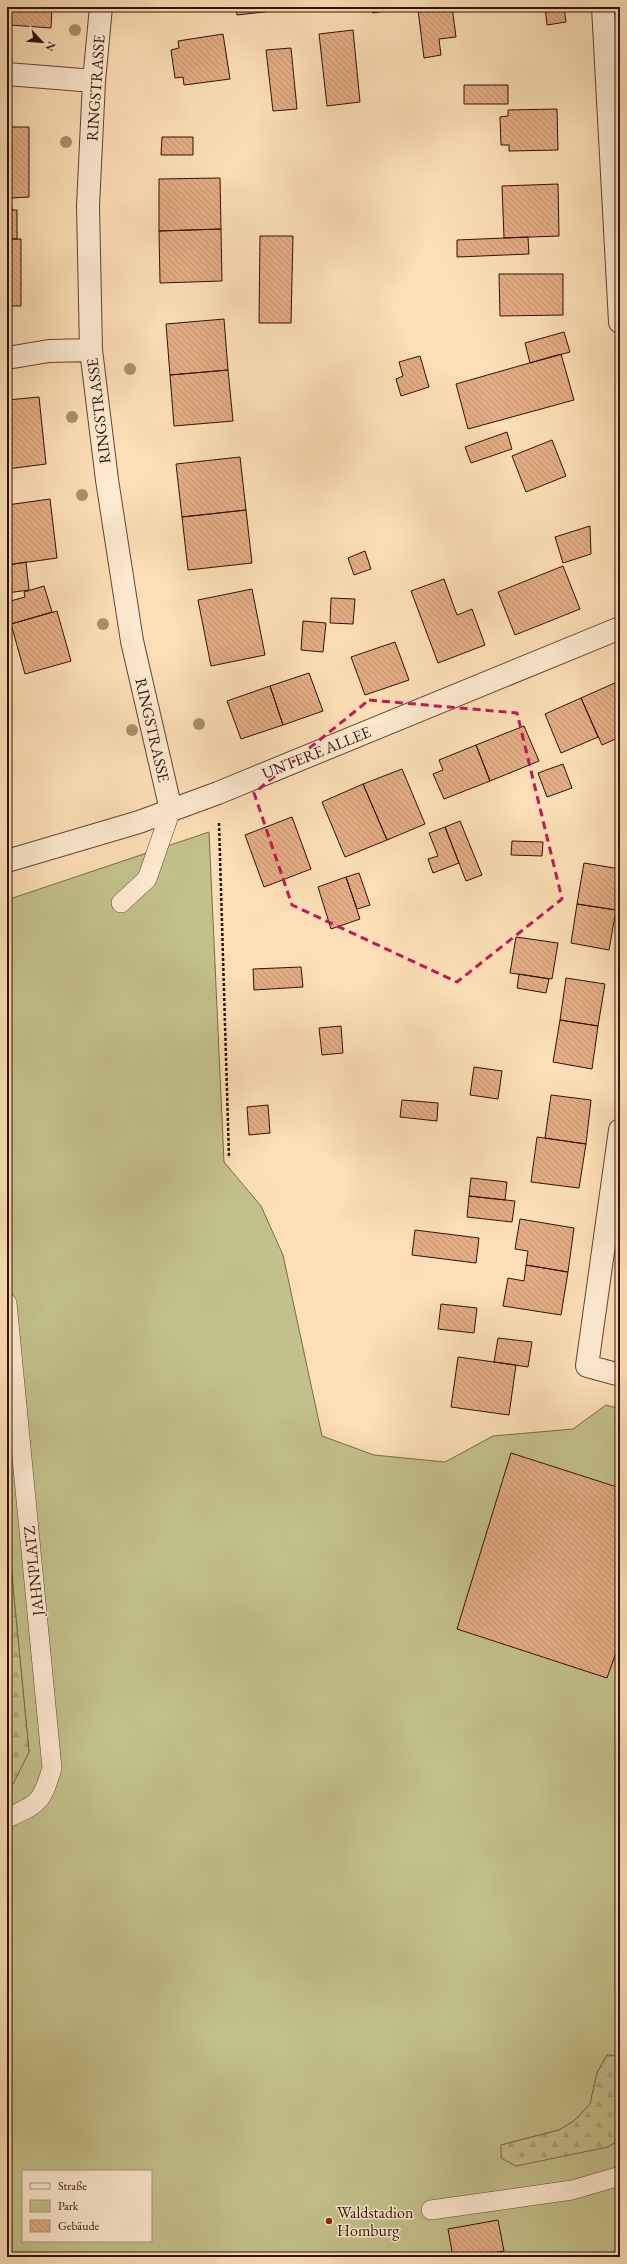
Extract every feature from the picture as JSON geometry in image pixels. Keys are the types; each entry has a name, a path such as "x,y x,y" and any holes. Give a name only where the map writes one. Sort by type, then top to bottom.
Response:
{"street":[{"name":"RINGSTRASSE","path":"101,7 94,81 88,206 91,350 107,480 132,640 171,810"},
{"path":"603,7 620,322"},
{"path":"7,74 94,81"},
{"path":"7,358 49,351 91,350"},
{"name":"UNTERE ALLEE","path":"7,861 139,822 218,793 620,628"},
{"path":"620,1130 587,1366 620,1375"}],"lane":[{"path":"121,903 147,879 171,810"},
{"name":"JAHNPLATZ","path":"7,1303 52,1768 44,1793 32,1807 7,1818"},
{"path":"431,2210 572,2190 620,2176"}],"path":[{"path":"218,793 229,1158"}],"highlighted area":[{"path":"369,700 517,713 562,899 457,982 292,905 254,793"}],"green space":[{"path":"209,832 224,1162 261,1206 283,1255 322,1436 374,1455 445,1462 493,1436 573,1429 606,1405 620,1409 620,2056 607,2055 597,2073 590,2104 574,2121 559,2130 501,2145 608,2147 620,2139 620,2257 7,2257 7,1786 13,1783 29,1752 7,1525 7,900"},
{"path":"7,1525 29,1752 13,1784 7,1786"},
{"path":"607,2055 620,2056 620,2139 608,2147 516,2166 501,2158 501,2145 559,2130 574,2121 590,2104 597,2073"}],"building":[{"path":"11,7 52,7 51,28 10,25"},
{"path":"236,7 281,7 281,10 237,15"},
{"path":"281,7 302,7 281,10"},
{"path":"372,7 394,7 395,9 373,13"},
{"path":"452,7 456,37 439,39 441,55 424,58 418,10"},
{"path":"545,7 564,7 566,22 547,25"},
{"path":"353,30 360,102 327,106 319,34"},
{"path":"7,31 11,31 10,51 7,51"},
{"path":"223,34 230,79 184,85 183,77 175,78 171,50 179,48 178,41"},
{"path":"291,48 297,109 273,111 266,50"},
{"path":"464,85 508,85 508,104 464,104"},
{"path":"557,109 558,150 509,151 509,145 501,145 500,117 508,116 508,110"},
{"path":"7,127 29,127 29,197 11,198 12,210 7,210"},
{"path":"162,137 193,137 193,155 161,155"},
{"path":"220,178 221,229 159,231 159,179"},
{"path":"558,184 559,236 504,238 502,186"},
{"path":"7,210 17,210 17,239 7,239"},
{"path":"221,229 222,281 160,283 159,231"},
{"path":"260,236 293,236 291,323 259,323"},
{"path":"528,237 529,254 457,257 457,240"},
{"path":"7,239 21,239 21,306 7,306"},
{"path":"499,274 563,274 563,315 500,316"},
{"path":"224,319 228,370 170,375 166,324"},
{"path":"564,332 570,352 530,363 525,343"},
{"path":"561,354 574,400 468,429 456,384"},
{"path":"420,356 429,387 401,396 396,379 403,376 399,362"},
{"path":"228,370 233,421 174,426 170,375"},
{"path":"39,397 46,464 7,469 7,400"},
{"path":"507,432 512,449 471,463 465,447"},
{"path":"552,440 566,476 526,492 512,456"},
{"path":"240,457 246,510 182,517 176,464"},
{"path":"50,499 57,558 7,565 7,525 9,524 7,505"},
{"path":"246,510 252,563 188,570 182,517"},
{"path":"590,526 591,554 563,563 555,537"},
{"path":"365,551 371,569 354,575 348,558"},
{"path":"26,562 29,590 7,593 7,565"},
{"path":"563,566 580,609 515,635 498,592"},
{"path":"444,579 457,615 472,609 485,645 438,663 411,591"},
{"path":"44,586 52,612 11,624 7,602 25,597 24,592"},
{"path":"252,589 265,655 211,666 198,600"},
{"path":"331,598 355,599 353,624 330,623"},
{"path":"57,611 71,661 25,674 11,624"},
{"path":"303,621 326,623 323,652 301,650"},
{"path":"395,642 409,680 365,695 351,657"},
{"path":"309,673 323,711 283,725 270,686"},
{"path":"617,682 620,689 620,737 602,745 581,698"},
{"path":"270,686 283,725 241,739 227,701"},
{"path":"581,698 598,737 561,753 545,714"},
{"path":"524,726 539,761 490,781 476,745"},
{"path":"476,745 490,781 444,799 433,774 443,770 439,760"},
{"path":"563,764 572,788 547,797 538,773"},
{"path":"402,769 425,824 387,840 363,784"},
{"path":"363,784 387,840 345,857 322,802"},
{"path":"292,817 311,869 264,887 245,835"},
{"path":"460,821 482,875 466,881 445,827"},
{"path":"445,827 459,863 433,873 428,859 438,856 429,833"},
{"path":"512,841 543,842 542,856 511,855"},
{"path":"584,863 620,869 616,910 577,904"},
{"path":"359,873 370,905 357,909 346,877"},
{"path":"346,877 360,919 331,929 318,887"},
{"path":"577,904 616,910 609,950 571,943"},
{"path":"516,937 558,943 552,979 510,973"},
{"path":"301,967 303,987 254,990 253,969"},
{"path":"519,974 549,979 546,993 517,988"},
{"path":"566,978 605,984 598,1026 560,1020"},
{"path":"560,1020 598,1026 592,1069 553,1062"},
{"path":"341,1026 343,1053 322,1055 319,1028"},
{"path":"474,1067 502,1071 498,1099 470,1095"},
{"path":"551,1095 591,1100 586,1144 545,1138"},
{"path":"402,1100 438,1103 437,1121 400,1117"},
{"path":"268,1105 270,1133 249,1135 247,1107"},
{"path":"537,1137 586,1144 579,1188 531,1182"},
{"path":"471,1178 507,1182 505,1200 469,1196"},
{"path":"469,1196 515,1201 512,1222 467,1217"},
{"path":"520,1219 574,1228 568,1272 526,1265 528,1251 515,1249"},
{"path":"415,1230 479,1238 476,1263 412,1255"},
{"path":"526,1265 568,1272 561,1315 503,1306 508,1278 524,1281"},
{"path":"441,1304 477,1308 474,1333 438,1329"},
{"path":"498,1338 532,1342 528,1367 494,1362"},
{"path":"458,1357 516,1365 509,1415 451,1407"},
{"path":"511,1453 620,1488 620,1641 607,1678 457,1629"},
{"path":"498,2220 504,2251 466,2257 453,2257 448,2229"}],"place":[{"name":"Waldstadion Homburg","path":"329,2221"}]}
